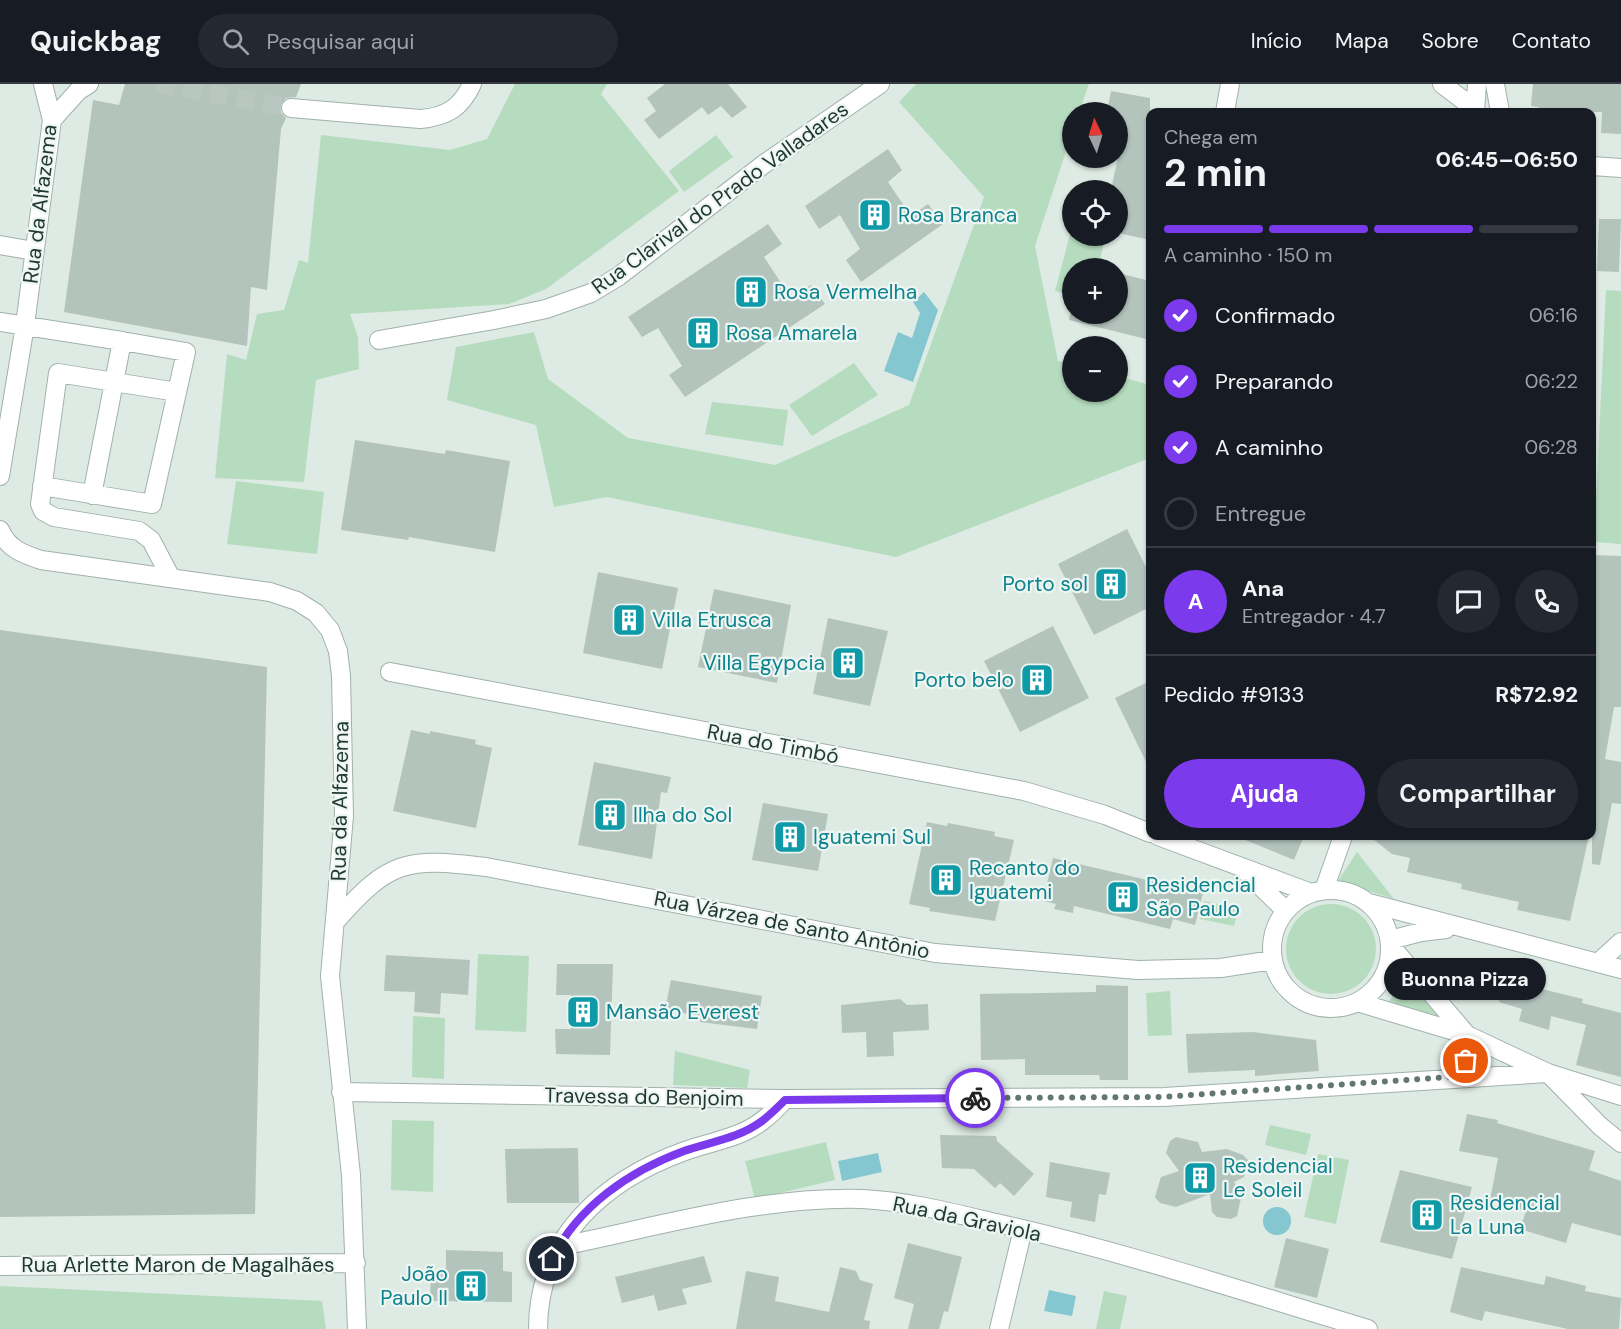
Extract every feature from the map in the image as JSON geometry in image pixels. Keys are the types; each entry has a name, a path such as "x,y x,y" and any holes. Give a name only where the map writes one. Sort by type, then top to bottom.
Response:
{"street":[{"name":"Rua da Alfazema","path":"0,476 7,389 25,325 52,120 43,84"},
{"path":"52,120 78,90 89,84"},
{"path":"291,108 420,119 436,118 450,112 461,103 472,84"},
{"name":"Rua Clarival do Prado Valladares","path":"379,340 546,309 591,293 619,276 764,165 880,84"},
{"path":"1226,108 1230,84"},
{"path":"1442,84 1471,108"},
{"path":"1475,108 1477,84"},
{"path":"1495,84 1499,108"},
{"path":"1596,166 1621,168"},
{"path":"0,245 34,250"},
{"path":"0,322 186,352 152,504 42,486"},
{"path":"93,495 122,341"},
{"path":"171,578 151,540 139,531 54,517 43,511 40,504 58,373 177,392"},
{"name":"Rua da Alfazema","path":"3,542 22,554 41,560 270,592 297,601 316,613 330,630 338,651 341,676 344,816 330,976 351,1175 357,1329"},
{"name":"Rua do Timbó","path":"390,672 1024,791 1105,815 1146,831"},
{"path":"1169,840 1240,867 1318,892 1340,890 1369,903 1457,928 1621,969"},
{"path":"1341,840 1318,892 1286,911 1276,926 1272,943 1273,960 1279,977 1290,991 1305,1002 1322,1007 1340,1007 1357,1002 1371,992 1382,978 1389,962 1390,942 1386,926 1369,903"},
{"name":"Rua Várzea de Santo Antônio","path":"335,922 360,894 384,874 410,863 447,862 935,953 1138,970 1221,968 1273,960"},
{"path":"1240,867 1286,911"},
{"path":"1390,942 1421,932 1457,928"},
{"path":"1390,942 1467,1035 1469,1050 1466,1061 1450,1077"},
{"path":"1598,963 1621,942"},
{"path":"1357,1002 1467,1035 1548,1073 1621,1096"},
{"path":"1548,1073 1600,1126 1621,1143"},
{"name":"Travessa do Benjoim","path":"341,1092 785,1100 1164,1097 1450,1077 1548,1073"},
{"path":"538,1329 538,1303 546,1270 558,1247 577,1220 607,1192 632,1176 684,1151 726,1139 760,1122 785,1100"},
{"name":"Rua da Graviola","path":"558,1247 791,1201 864,1199 940,1211 1023,1229 1123,1256 1368,1329"},
{"path":"999,1329 1023,1229"},
{"name":"Rua Arlette Maron de Magalhães","path":"0,1266 356,1263"}],"green space":[{"path":"515,84 607,84 601,94 679,191 546,289 509,304 350,314 358,337 359,369 316,380 304,482 215,478 227,354 246,360 257,314 284,310 299,260 308,263 321,135 450,150 487,139"},
{"path":"916,84 1089,84 1083,102 1062,102 1062,164 1035,246 1058,361 1062,362 1062,402 1128,402 1128,379 1146,384 1146,460 896,557 607,497 554,507 536,425 447,400 456,347 534,332 548,379 628,438 775,465 909,405 984,197 899,102"},
{"path":"716,135 733,157 684,192 669,171"},
{"path":"1067,246 1103,246 1100,258 1064,258"},
{"path":"1062,265 1062,293 1055,291"},
{"path":"1606,290 1621,291 1621,544 1596,542"},
{"path":"854,363 878,395 812,436 789,405"},
{"path":"712,402 788,410 783,446 705,434"},
{"path":"236,481 324,492 317,554 227,544"},
{"path":"1357,852 1394,899 1338,881"},
{"path":"1204,901 1239,908 1234,926 1200,919"},
{"path":"1331,904 1356,912 1368,924 1376,949 1368,974 1356,986 1331,994 1306,986 1294,974 1286,949 1294,924 1306,912"},
{"path":"478,954 529,956 526,1032 475,1030"},
{"path":"1407,977 1445,1023 1386,1005"},
{"path":"1170,991 1172,1035 1148,1036 1146,993"},
{"path":"413,1016 445,1018 444,1079 412,1077"},
{"path":"675,1051 750,1070 747,1088 673,1085"},
{"path":"392,1120 434,1121 433,1192 391,1190"},
{"path":"1270,1125 1311,1134 1306,1155 1265,1145"},
{"path":"826,1142 835,1180 755,1199 745,1161"},
{"path":"1318,1154 1349,1160 1336,1224 1304,1217"},
{"path":"0,1286 322,1301 326,1329 0,1329"},
{"path":"1104,1291 1127,1296 1120,1329 1096,1329"}],"water":[{"path":"924,292 938,310 913,382 884,371 898,332 912,338 920,313 913,302"},
{"path":"878,1153 882,1172 842,1181 838,1161"},
{"path":"1277,1207 1287,1211 1291,1221 1287,1231 1277,1235 1267,1231 1263,1221 1267,1211"},
{"path":"1049,1290 1076,1296 1072,1316 1044,1311"}],"building":[{"path":"125,84 301,84 296,97 286,98 280,106 281,113 286,118 281,129 267,290 251,287 247,346 64,312 93,100 119,105"},
{"path":"665,84 728,84 747,107 732,118 721,106 708,115 702,107 659,139 644,120 656,111 647,98"},
{"path":"1533,84 1621,84 1621,134 1601,133 1602,112 1596,112 1596,108 1531,106"},
{"path":"1111,91 1150,98 1150,108 1146,108 1146,239 1128,235 1128,180 1113,180 1116,168 1128,168 1128,102 1109,102"},
{"name":"Rosa Branca","path":"888,149 902,170 888,182 911,216 928,204 943,224 861,282 846,260 860,249 840,215 819,229 805,206"},
{"path":"1599,219 1621,219 1619,272 1597,271"},
{"path":"768,224 782,244 764,257 791,298 811,285 825,304 685,397 669,375 682,366 658,328 642,337 628,317"},
{"path":"1128,276 1146,280 1146,339 1085,324 1128,324"},
{"path":"355,440 445,454 446,450 510,461 495,552 409,537 408,540 341,530"},
{"name":"Porto sol","path":"1127,529 1146,567 1146,609 1094,635 1058,564"},
{"path":"1596,555 1621,556 1621,707 1614,707 1605,759 1621,762 1621,804 1612,803 1600,865 1592,864 1592,840 1596,840"},
{"name":"Villa Etrusca","path":"598,572 678,588 662,669 583,653"},
{"path":"714,589 791,605 777,683 698,667"},
{"name":"Villa Egypcia","path":"828,618 888,631 870,706 813,694"},
{"name":"Porto belo","path":"1053,626 1089,698 1020,732 984,661"},
{"path":"0,630 267,667 255,1214 0,1217"},
{"path":"1146,683 1146,762 1115,698"},
{"path":"411,730 430,734 430,731 476,740 475,744 492,748 476,828 393,811"},
{"name":"Ilha do Sol","path":"594,762 671,777 667,793 661,792 652,859 578,845"},
{"name":"Iguatemi Sul","path":"763,803 828,814 818,871 752,860"},
{"name":"Recanto do Iguatemi","path":"927,822 947,826 948,823 995,832 994,836 1014,840 995,921 929,911 930,908 909,904"},
{"path":"1246,840 1302,840 1294,860"},
{"path":"1374,840 1588,840 1570,921 1517,910 1519,902 1461,889 1462,884 1407,872 1410,858 1392,854"},
{"name":"Residencial São Paulo","path":"1053,858 1203,893 1195,925 1173,919 1170,929 1074,906 1073,913 1054,909 1056,904 1043,901"},
{"path":"386,955 470,960 468,995 441,993 440,1014 414,1012 415,992 384,991"},
{"name":"Mansão Everest","path":"557,964 613,964 610,1055 556,1054 555,1029 571,1029 571,995 556,995"},
{"path":"671,980 762,996 757,1029 700,1022 701,1016 665,1010"},
{"path":"1505,980 1583,999 1582,1003 1621,1013 1621,1077 1576,1065 1586,1025 1551,1016 1549,1030 1519,1021 1522,1009 1499,1002"},
{"path":"1096,985 1128,986 1128,1080 1100,1080 1099,1075 1025,1075 1025,1059 981,1060 980,994 1096,992"},
{"path":"900,999 907,1005 928,1004 929,1030 893,1032 894,1056 867,1057 866,1032 842,1033 841,1005"},
{"path":"1253,1032 1316,1040 1319,1071 1255,1076 1255,1070 1188,1073 1186,1034"},
{"path":"1467,1114 1498,1120 1497,1123 1595,1151 1589,1170 1621,1181 1621,1236 1572,1223 1566,1243 1520,1229 1526,1211 1490,1200 1498,1158 1459,1151"},
{"path":"940,1135 996,1136 997,1141 1034,1174 1014,1196 1000,1183 995,1188 974,1169 942,1168"},
{"name":"Residencial Le Soleil","path":"1176,1137 1198,1142 1202,1152 1227,1149 1243,1155 1248,1160 1244,1177 1234,1182 1241,1198 1237,1216 1231,1219 1217,1217 1212,1212 1210,1194 1176,1207 1160,1203 1155,1197 1161,1177 1179,1171 1166,1153 1170,1141"},
{"path":"578,1148 579,1203 507,1203 505,1149"},
{"path":"1050,1162 1110,1173 1106,1195 1099,1194 1095,1222 1070,1217 1072,1202 1046,1197"},
{"name":"Residencial La Luna","path":"1400,1170 1472,1187 1452,1259 1380,1242"},
{"path":"1286,1238 1329,1249 1317,1298 1274,1287"},
{"path":"908,1243 962,1257 948,1312 944,1311 939,1329 908,1329 914,1304 894,1298"},
{"name":"João Paulo II","path":"446,1250 503,1252 503,1271 512,1272 512,1302 430,1301 431,1270 446,1271"},
{"path":"704,1256 712,1282 682,1289 687,1304 658,1311 654,1295 622,1303 615,1277"},
{"path":"840,1267 856,1271 860,1280 873,1284 864,1320 870,1321 869,1329 736,1329 746,1271 779,1277 775,1301 829,1312"},
{"path":"1461,1267 1544,1285 1546,1276 1586,1286 1585,1291 1621,1298 1619,1329 1568,1329 1485,1311 1482,1321 1450,1312"}],"tunnel":[{"path":"157,84 291,108"}],"way so far":[{"path":"975,1098 1164,1097 1450,1077 1466,1061"}],"place":[{"name":"Rosa Branca","path":"875,215"},
{"name":"Rosa Vermelha","path":"751,292"},
{"name":"Rosa Amarela","path":"703,333"},
{"name":"Porto sol","path":"1111,584"},
{"name":"Villa Etrusca","path":"629,620"},
{"name":"Villa Egypcia","path":"848,663"},
{"name":"Porto belo","path":"1037,680"},
{"name":"Ilha do Sol","path":"610,815"},
{"name":"Iguatemi Sul","path":"790,837"},
{"name":"Recanto do Iguatemi","path":"946,880"},
{"name":"Residencial São Paulo","path":"1123,897"},
{"name":"Mansão Everest","path":"583,1012"},
{"name":"Buonna Pizza","path":"1466,1061"},
{"name":"Residencial Le Soleil","path":"1200,1178"},
{"name":"Residencial La Luna","path":"1427,1215"},
{"name":"João Paulo II","path":"471,1286"}],"route":[{"path":"552,1259 577,1220 607,1192 641,1170 684,1151 726,1139 760,1122 785,1100 975,1098"}]}
